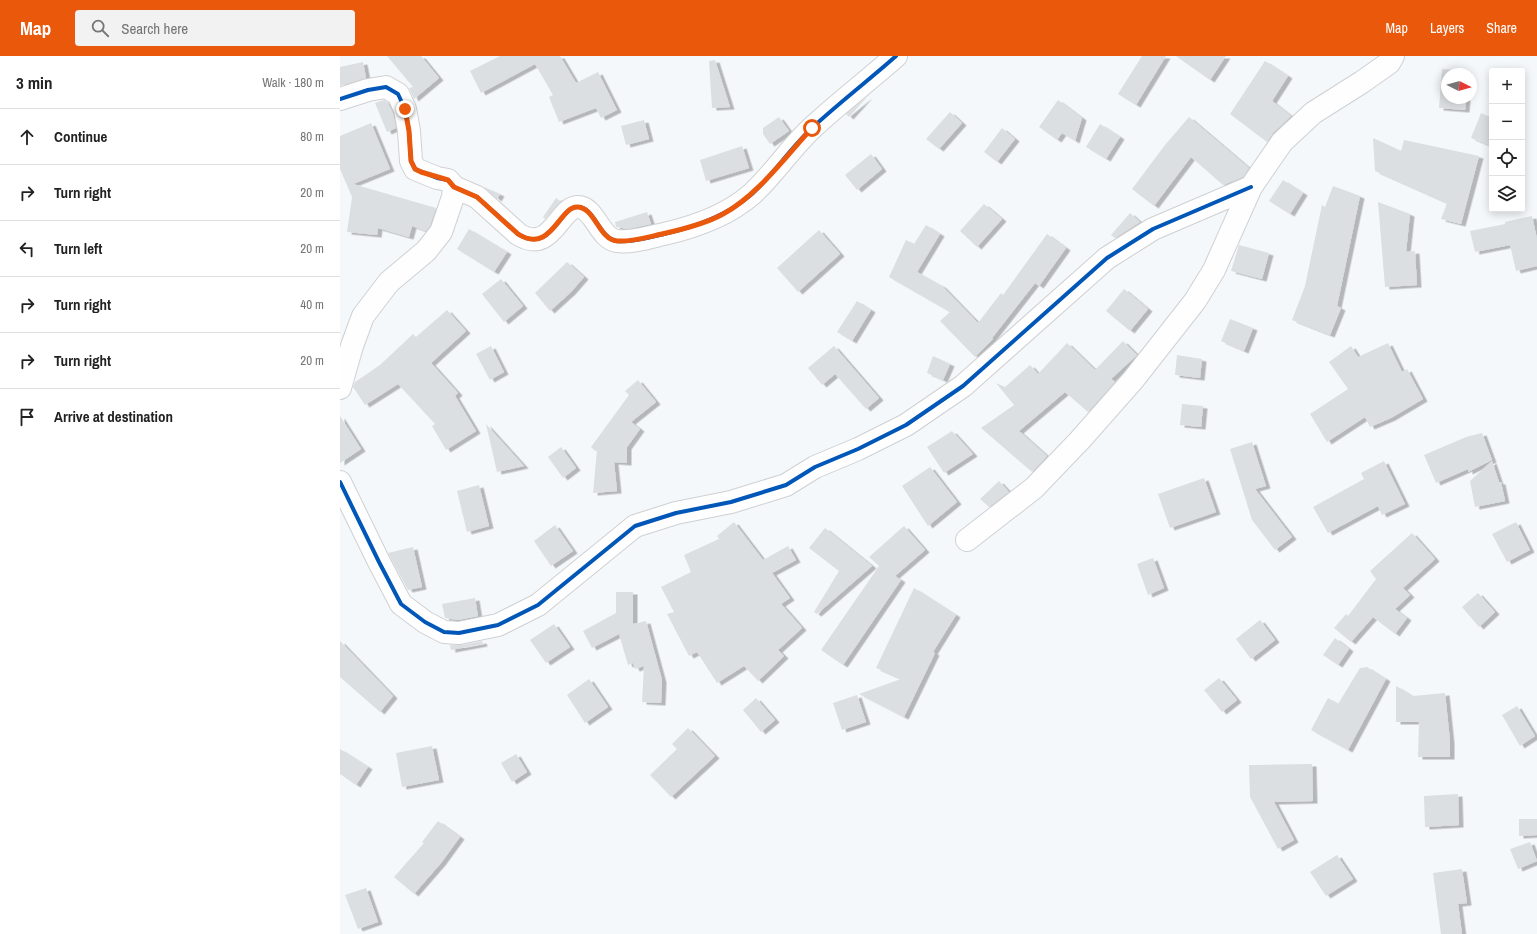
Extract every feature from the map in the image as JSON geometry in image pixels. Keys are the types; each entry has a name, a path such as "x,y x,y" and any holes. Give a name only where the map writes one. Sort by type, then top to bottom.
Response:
{"street":[{"path":"340,99 368,90 386,87 398,94 405,109 413,165 415,169 448,180 454,187 477,197 518,234 526,239 533,240 541,238 552,230 571,209 582,207 592,216 606,236 616,241 639,239 679,230 723,214 752,194 812,128 896,56"},
{"path":"967,540 1034,488 1080,440 1133,380 1194,301 1214,270 1251,187 1282,142 1313,113 1390,63 1393,56"},
{"path":"340,388 352,346 363,316 389,282 426,250 441,232 453,197 454,187"},
{"path":"340,482 401,604 424,622 444,632 459,633 498,625 538,605 635,526 676,513 731,502 786,485 815,467 858,449 906,425 963,386 1107,258 1153,229 1251,187"}],"building":[{"path":"387,56 421,56 439,78 414,99 409,88 413,87"},
{"path":"500,56 560,56 576,83 598,72 617,110 601,118 596,108 559,122 549,97 553,95 535,64 481,93 470,71"},
{"path":"1142,56 1166,56 1136,105 1118,94"},
{"path":"1176,56 1226,56 1210,80"},
{"path":"715,60 730,107 712,108 709,61"},
{"path":"1265,61 1288,76 1272,101 1291,116 1273,133 1267,142 1230,114"},
{"path":"363,62 366,78 340,86 340,67"},
{"path":"1441,82 1441,104 1466,104 1465,110 1439,108"},
{"path":"868,96 849,117 846,114 852,109"},
{"path":"384,100 388,103 393,113 396,128 387,132 375,103"},
{"path":"1058,100 1082,118 1075,141 1062,133 1057,140 1039,127"},
{"path":"950,112 962,123 939,149 926,139"},
{"path":"1481,113 1489,117 1489,145 1471,138"},
{"path":"779,117 789,131 770,144 763,134 763,128"},
{"path":"1189,117 1249,168 1243,177 1223,185 1191,157 1154,206 1132,189 1165,145"},
{"path":"644,120 649,139 626,145 621,126"},
{"path":"371,123 390,169 353,184 436,208 430,226 426,231 412,226 409,237 378,228 377,235 347,232 352,197 340,169 340,136"},
{"path":"1100,124 1120,137 1106,159 1086,147"},
{"path":"1002,128 1015,139 997,162 984,152"},
{"path":"1373,138 1401,151 1404,140 1479,156 1461,224 1441,219 1447,203 1375,171"},
{"path":"742,146 749,168 706,181 700,160"},
{"path":"871,154 882,169 857,190 845,175"},
{"path":"1283,180 1303,193 1290,214 1269,201"},
{"path":"1333,186 1360,196 1337,306 1341,308 1330,335 1292,320 1305,286 1322,205 1325,207"},
{"path":"484,187 500,194 497,199 485,188"},
{"path":"556,198 561,202 545,219 543,217"},
{"path":"1378,202 1410,214 1406,252 1415,251 1417,285 1385,287"},
{"path":"984,204 1002,219 977,247 960,231"},
{"path":"647,212 651,224 628,229 616,227 615,222"},
{"path":"1130,213 1140,222 1115,238 1111,235"},
{"path":"1532,216 1537,239 1537,266 1516,271 1510,245 1475,252 1470,231 1505,224 1505,222"},
{"path":"926,225 940,234 917,272 942,286 978,323 1001,293 1003,295 1047,234 1066,248 1039,286 1035,283 992,338 993,339 975,357 940,321 950,312 889,277 906,240 914,244"},
{"path":"469,229 507,252 494,272 457,249"},
{"path":"819,230 840,254 798,292 777,268"},
{"path":"1239,245 1269,253 1262,279 1231,271"},
{"path":"567,262 584,277 571,292 550,311 535,293"},
{"path":"501,279 523,306 504,322 482,294"},
{"path":"1124,289 1148,309 1130,331 1106,311"},
{"path":"857,301 871,310 852,341 837,332"},
{"path":"447,310 466,331 431,363 458,393 455,396 476,431 446,450 432,426 435,424 398,384 365,405 353,387 355,382 380,365 413,334 416,337"},
{"path":"1230,319 1253,328 1244,351 1221,341"},
{"path":"1123,341 1137,355 1111,379 1115,382 1088,412 1065,392 1019,431 1047,456 1032,472 981,428 1014,405 996,383 1005,387 1030,365 1038,374 1067,343 1095,370"},
{"path":"1388,343 1402,372 1407,369 1423,399 1391,418 1370,427 1365,417 1327,442 1310,414 1348,389 1329,362 1351,346 1358,357"},
{"path":"491,346 504,372 490,380 476,354"},
{"path":"834,346 879,398 866,409 835,374 822,385 808,368"},
{"path":"1177,355 1202,359 1200,378 1175,375"},
{"path":"933,356 950,364 943,380 927,373"},
{"path":"638,380 656,402 631,422 640,429 627,447 627,463 614,462 617,491 593,493 597,450 595,451 591,447 629,395 625,391"},
{"path":"1182,404 1203,406 1201,427 1180,425"},
{"path":"340,416 361,449 340,463"},
{"path":"486,424 524,466 497,472"},
{"path":"952,431 973,454 944,473 927,447"},
{"path":"1482,433 1492,460 1468,472 1468,469 1436,483 1424,455 1466,437"},
{"path":"1252,442 1266,486 1255,489 1292,537 1275,550 1252,520 1230,449"},
{"path":"561,447 576,468 563,478 548,457"},
{"path":"1384,461 1405,504 1382,515 1378,506 1328,533 1313,507 1364,479 1361,473"},
{"path":"1492,461 1499,482 1501,482 1505,501 1475,507 1470,481"},
{"path":"930,467 957,502 928,526 902,486"},
{"path":"1204,478 1216,512 1170,528 1158,494"},
{"path":"999,481 1009,492 989,507 980,499"},
{"path":"479,485 489,526 467,532 457,491"},
{"path":"734,522 763,560 788,546 796,560 772,573 790,598 781,604 802,628 778,650 784,656 758,681 744,666 717,683 697,652 689,656 667,614 674,612 661,587 691,572 684,555 719,539 717,536"},
{"path":"1516,522 1530,550 1507,562 1492,534"},
{"path":"555,525 573,551 551,566 534,541"},
{"path":"904,526 925,550 895,576 901,580 843,665 821,650 879,566 869,557"},
{"path":"825,528 872,566 817,614 814,612 839,571 809,548"},
{"path":"1412,533 1435,559 1403,588 1410,595 1395,609 1407,618 1395,634 1373,617 1351,642 1334,628 1346,614 1348,616 1376,579 1370,571"},
{"path":"413,547 422,587 408,590 388,553"},
{"path":"1153,558 1164,588 1148,595 1137,564"},
{"path":"914,588 956,615 933,652 935,653 904,717 859,694 901,679 876,668"},
{"path":"616,592 633,592 633,624 646,621 662,680 661,703 642,702 644,666 635,669 633,663 628,665 619,634 592,648 583,631 616,613"},
{"path":"1478,593 1495,612 1479,627 1462,607"},
{"path":"475,598 478,616 458,620 445,618 442,604"},
{"path":"1260,620 1275,640 1251,659 1236,639"},
{"path":"554,624 570,647 546,663 530,640"},
{"path":"1335,638 1349,649 1338,665 1323,655"},
{"path":"340,641 393,696 380,712 340,677"},
{"path":"482,641 483,644 451,650 450,645 462,645"},
{"path":"1367,667 1386,679 1348,750 1311,730 1328,698 1338,704 1360,668"},
{"path":"1219,678 1237,700 1222,712 1204,690"},
{"path":"589,679 608,707 585,723 567,695"},
{"path":"1396,686 1413,696 1445,693 1450,741 1450,757 1418,757 1419,722 1396,722"},
{"path":"857,695 866,722 842,730 833,703"},
{"path":"756,698 775,720 761,732 743,710"},
{"path":"1517,706 1535,736 1520,746 1502,715"},
{"path":"688,728 715,756 671,797 650,775 677,749 672,744"},
{"path":"432,746 439,780 402,787 396,753"},
{"path":"340,749 368,767 356,785 340,774"},
{"path":"516,754 527,772 512,782 501,763"},
{"path":"1312,764 1313,801 1274,802 1294,840 1278,849 1250,797 1249,765"},
{"path":"1458,794 1459,825 1425,827 1424,796"},
{"path":"1519,819 1537,819 1537,835 1519,836"},
{"path":"438,821 460,837 441,863 414,894 394,877 424,843 422,842"},
{"path":"1530,842 1537,861 1518,869 1510,849"},
{"path":"1337,855 1353,879 1326,896 1310,872"},
{"path":"1462,869 1467,903 1458,904 1462,934 1441,934 1433,873"},
{"path":"366,888 378,922 358,929 345,895"}],"cycle path":[{"path":"340,99 368,90 386,87 398,94 405,109 409,131 411,161 415,169 437,178 448,180 454,187 477,197 518,234 529,239 539,239 553,229 571,209 577,207 583,208 588,212 606,235 611,239 617,241 629,241 676,231 699,224 722,214 743,201 768,178 797,143 813,127 896,56"},
{"path":"340,482 401,604 425,622 444,632 459,633 498,625 538,605 635,526 676,513 731,502 786,485 815,467 858,449 906,425 963,386 1107,258 1153,229 1251,187"}],"route":[{"path":"405,109 409,131 411,161 415,169 437,178 448,180 454,187 477,197 518,234 526,239 533,240 541,238 552,230 571,209 576,207 582,207 592,216 606,236 616,241 639,239 679,230 723,214 752,194 812,128"}]}
